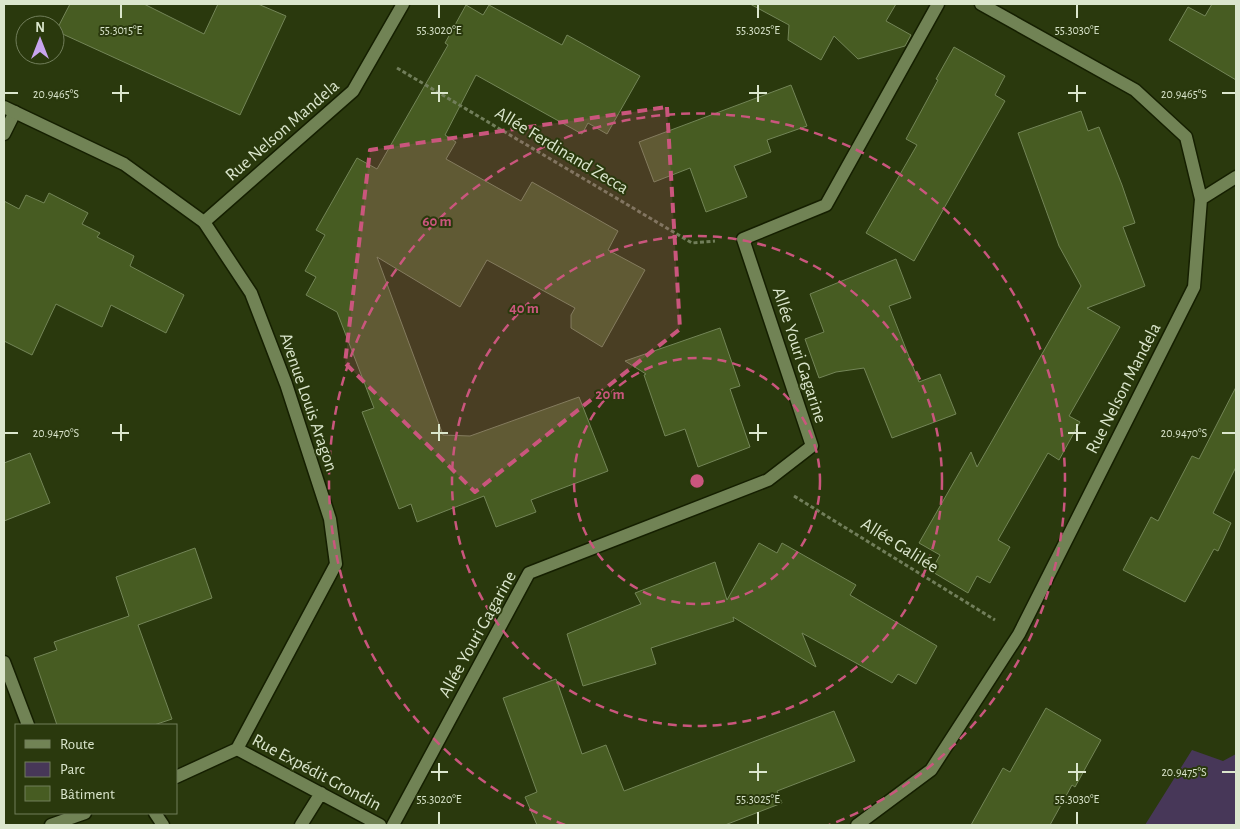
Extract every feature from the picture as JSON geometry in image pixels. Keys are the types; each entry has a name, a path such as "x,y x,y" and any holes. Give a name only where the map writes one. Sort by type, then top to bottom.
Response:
{"street":[{"name":"Rue Nelson Mandela","path":"204,222 353,91 403,4"},
{"path":"743,239 826,205 938,4"},
{"name":"Rue Nelson Mandela","path":"857,825 932,770 1019,634 1194,288 1201,199 1186,137 1135,90 981,4"},
{"path":"4,134 9,110"},
{"name":"Avenue Louis Aragon","path":"9,110 124,164 204,222 251,293 286,384 330,519 336,564 237,749"},
{"path":"1201,199 1236,177"},
{"name":"Allée Youri Gagarine","path":"393,825 529,573 768,480 812,446 743,239"},
{"path":"4,662 28,724"},
{"path":"178,776 237,749"},
{"name":"Rue Expédit Grondin","path":"237,749 380,825"},
{"path":"301,825 321,793"},
{"path":"51,825 63,816 78,814"},
{"path":"156,814 163,825"}],"path":[{"name":"Allée Ferdinand Zecca","path":"374,54 692,243 743,239"},
{"name":"Allée Galilée","path":"768,480 1019,634"}],"highlighted area":[{"path":"667,107 680,329 475,492 345,363 370,150"}],"green space":[{"path":"1192,750 1223,761 1236,754 1236,825 1145,825"}],"building":[{"path":"70,4 144,4 204,34 218,4 258,4 286,16 240,115 65,35 64,15"},
{"path":"750,4 896,4 886,21 911,35 905,46 858,59 834,36 821,60 788,40 789,25"},
{"path":"1212,4 1236,4 1236,80 1169,40 1188,7 1205,16"},
{"path":"466,5 483,15 489,5 562,45 567,35 640,76 607,134 588,123 582,134 476,75 445,135 456,142 446,159 521,201 532,182 618,231 608,250 645,270 602,347 571,328 571,315 575,308 487,260 460,307 377,257 443,435 470,436 579,397 608,471 531,500 536,512 496,527 484,496 417,522 411,504 399,509 362,412 374,408 337,312 306,295 316,277 305,271 325,235 316,230 357,158 377,169 448,45 445,43"},
{"path":"954,47 1005,76 995,95 1005,101 914,261 866,233 917,145 906,139"},
{"path":"791,85 807,126 767,140 771,152 734,166 747,197 706,212 690,168 654,182 639,142"},
{"path":"1081,111 1088,131 1099,127 1122,185 1135,223 1123,227 1145,286 1087,308 1120,327 1069,416 1080,422 1059,460 1048,453 998,540 1010,547 990,583 977,576 968,593 931,571 940,555 919,543 971,452 977,467 1081,286 1059,246 1018,133"},
{"path":"49,193 88,213 82,224 100,233 97,237 134,256 130,266 184,295 166,333 111,305 102,327 56,304 32,355 4,341 4,201 19,209 26,195 44,203"},
{"path":"896,259 911,298 889,306 919,382 940,374 956,414 892,438 864,368 836,372 819,378 805,339 824,332 810,294"},
{"path":"720,328 740,386 730,389 750,447 698,467 685,429 665,436 644,375 646,374 625,361"},
{"path":"1236,387 1236,467 1213,513 1231,523 1218,551 1214,549 1185,602 1123,570 1151,517 1158,521 1192,456 1199,459"},
{"path":"30,453 50,503 4,521 4,463"},
{"path":"759,543 777,553 782,543 856,585 850,595 937,646 916,684 898,674 892,683 802,633 816,667 733,617 734,621 651,648 656,664 583,686 567,634 641,604 635,593 715,562 727,600"},
{"path":"195,548 212,598 138,625 172,719 157,724 57,724 34,658 57,650 54,642 129,616 116,577"},
{"path":"556,679 582,754 606,745 624,791 834,711 855,761 777,791 782,803 725,825 537,825 525,797 537,792 503,698"},
{"path":"1046,708 1101,740 1075,787 1072,785 1050,825 971,825 1003,768 1010,772"}]}
